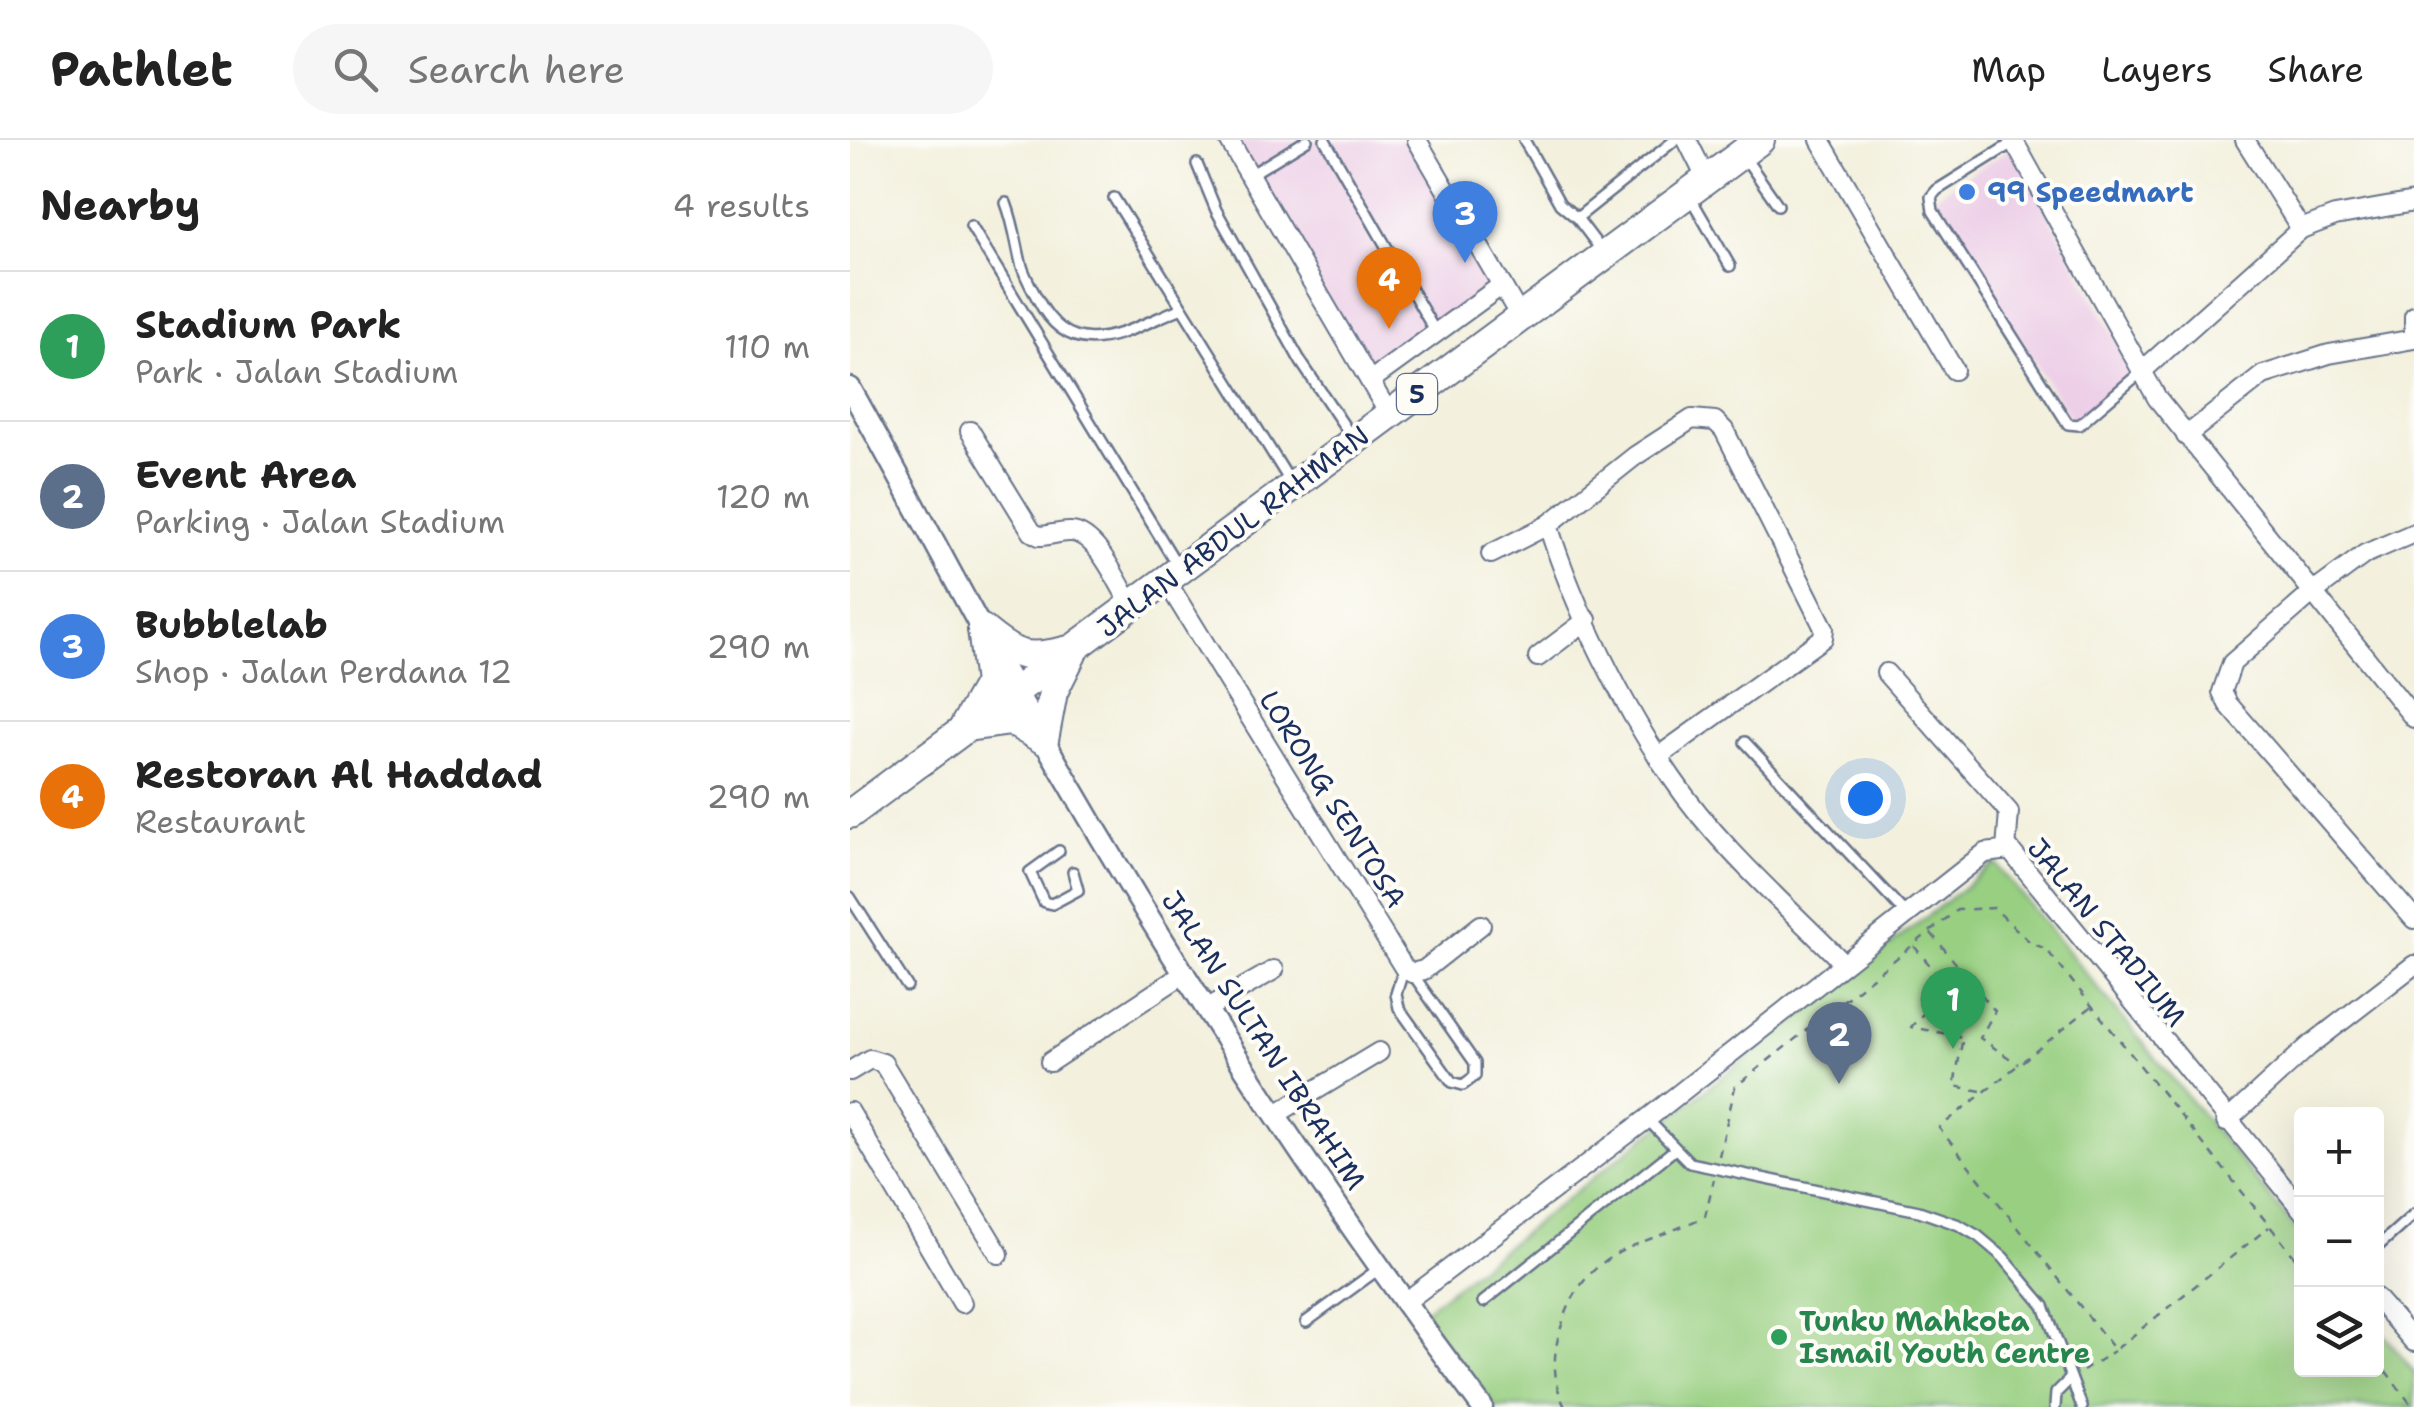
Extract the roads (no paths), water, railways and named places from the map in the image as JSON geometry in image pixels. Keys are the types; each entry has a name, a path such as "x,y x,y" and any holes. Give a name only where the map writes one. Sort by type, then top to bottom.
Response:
{"main road":[{"name":"JALAN ABDUL RAHMAN","path":"850,814 1751,147"},
{"path":"982,629 1006,648 1036,658 1075,648"},
{"path":"963,730 989,683 982,629"},
{"path":"963,730 1002,720 1044,740 1053,692 1075,648"}],"street":[{"path":"1228,140 1389,414"},
{"path":"1417,140 1521,318"},
{"path":"1687,140 1698,187"},
{"path":"1820,140 1954,370"},
{"path":"2245,140 2300,230"},
{"path":"2014,141 2142,372 2186,436 2414,718"},
{"path":"2142,372 2300,230 2335,216 2414,202"},
{"path":"1370,381 1502,285"},
{"path":"2186,436 2263,375 2328,354 2414,336 2414,316"},
{"name":"JALAN SULTAN IBRAHIM","path":"850,388 1017,693 1185,973 1380,1268 1482,1407"},
{"path":"1491,554 1548,525 1635,456 1692,419 1715,421 1724,430 1824,628 1823,638 1659,756"},
{"path":"970,431 1032,532 1039,536 1073,532 1082,535 1132,605"},
{"path":"1548,525 1587,620 1659,756 1700,814 1843,963"},
{"path":"2414,533 2365,554 2311,594 2232,663 2222,692 2228,704 2414,920"},
{"name":"LORONG SENTOSA","path":"1172,574 1408,971"},
{"path":"1538,657 1587,620"},
{"path":"1886,673 2009,812 2006,850"},
{"name":"JALAN STADIUM","path":"1404,1303 1648,1119 1985,852 2006,850 2294,1201"},
{"path":"1408,971 1424,970 1482,926"},
{"path":"2226,1122 2308,1047 2414,965"},
{"path":"1208,1008 1274,970"},
{"path":"1050,1062 1185,973"},
{"path":"1278,1114 1379,1052"},
{"path":"850,1071 870,1059 883,1062 999,1254"},
{"path":"850,1112 962,1302"},
{"path":"2384,1307 2414,1342"}],"lane":[{"path":"1250,175 1307,140"},
{"path":"1325,140 1436,333"},
{"path":"1524,140 1560,204 1577,218 1605,255"},
{"path":"1577,218 1612,185 1674,140"},
{"path":"2014,141 1930,196 1933,211 2068,424 2079,424 2142,372"},
{"path":"1751,147 1778,204"},
{"path":"1197,164 1207,191 1301,362 1354,440"},
{"path":"1698,187 1730,266"},
{"path":"1114,198 1292,486"},
{"path":"1006,203 1018,234 1024,273 1054,327 1066,336 1096,339 1115,335 1182,308"},
{"path":"971,226 1172,574"},
{"path":"1745,742 1906,914"},
{"path":"1059,851 1030,872 1044,902 1052,904 1078,890 1072,872"},
{"path":"850,897 907,986"},
{"path":"1408,971 1475,1063 1475,1076 1463,1085 1452,1082 1399,1008 1396,994 1408,971"},
{"path":"1648,1119 1690,1164 1868,1199 1960,1224 2003,1257 2044,1306 2082,1407"},
{"path":"1483,1302 1674,1150"},
{"path":"2384,1241 2414,1214"},
{"path":"1306,1322 1380,1268"},
{"path":"2055,1407 2056,1393 2070,1379"}],"place":[{"name":"99 Speedmart","path":"1967,192"},
{"name":"Bubblelab","path":"1465,263"},
{"name":"Restoran Al Haddad","path":"1389,329"},
{"name":"Stadium Park","path":"1953,1049"},
{"name":"Event Area","path":"1839,1084"},
{"name":"Tunku Mahkota Ismail Youth Centre","path":"1779,1337"}]}
